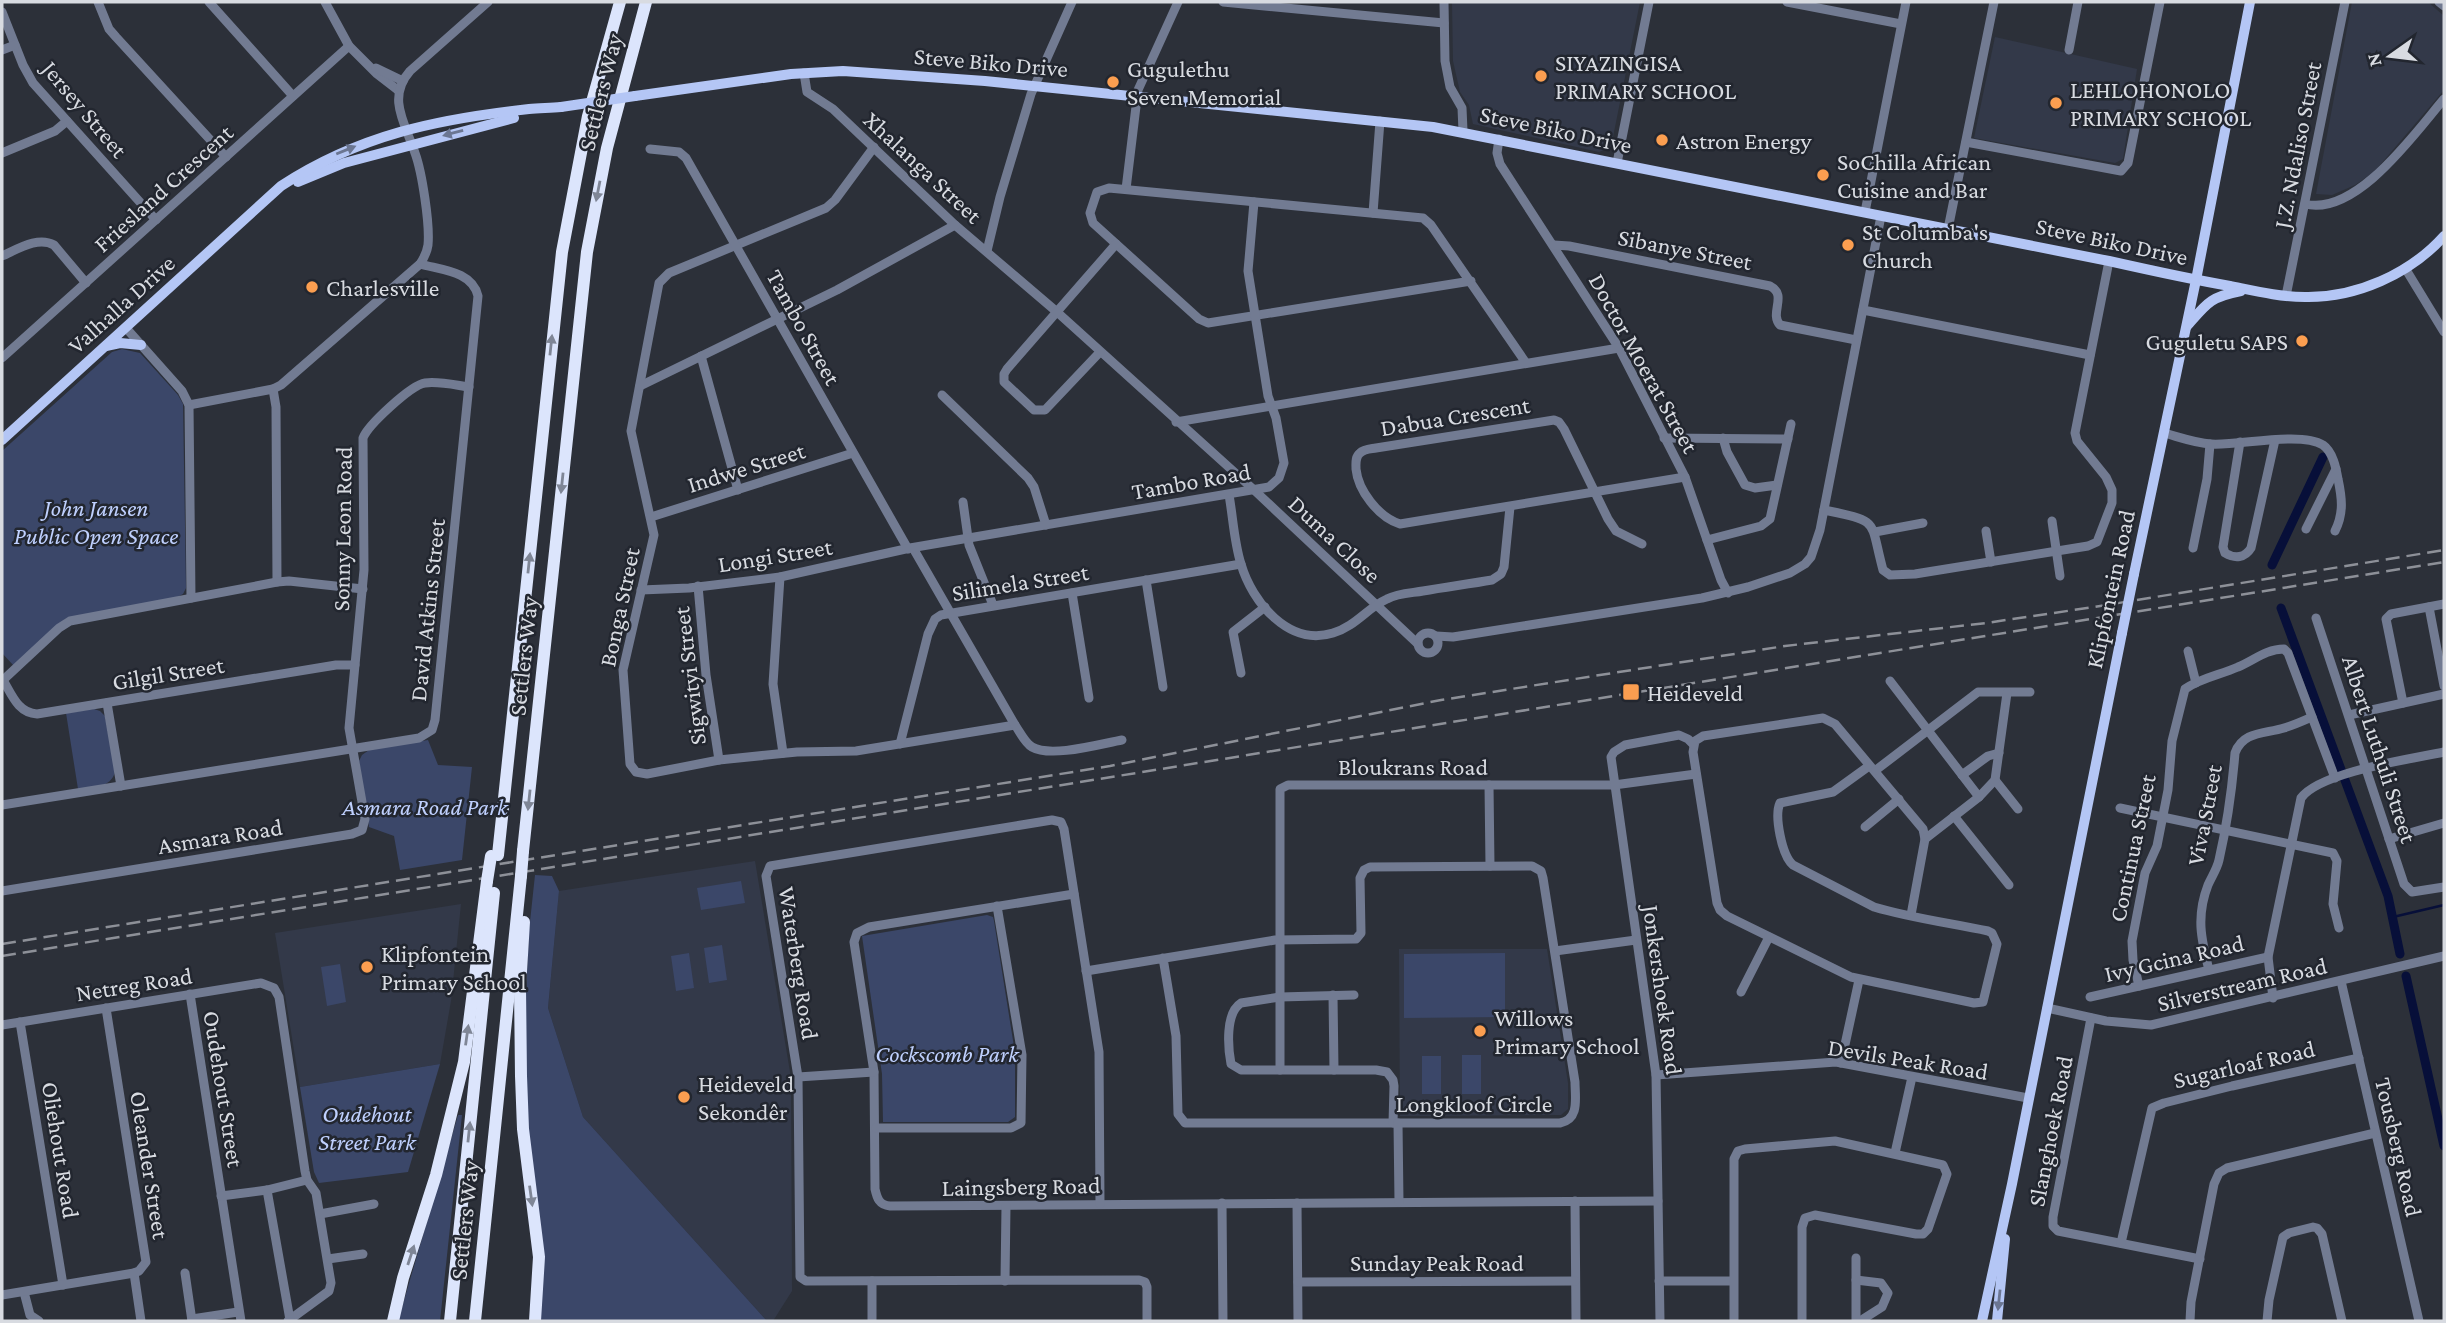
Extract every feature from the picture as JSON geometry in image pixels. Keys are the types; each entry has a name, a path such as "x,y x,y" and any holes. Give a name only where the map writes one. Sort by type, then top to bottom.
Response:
{"highway":[{"name":"Settlers Way","path":"450,1321 492,881 507,777 562,252 585,131 620,2"},
{"name":"Settlers Way","path":"475,1321 582,290 602,170 646,2"},
{"path":"625,77 653,2"},
{"path":"520,880 524,922 520,988 523,1129 539,1258 535,1321"},
{"path":"393,1321 403,1278 436,1175 464,1062 492,881"}],"main road":[{"name":"Klipfontein Road","path":"1982,1321 2196,280 2250,2"},
{"name":"Steve Biko Drive","path":"635,96 804,73 843,71 1035,83 1136,97 1463,131 1865,212 1880,220 1948,229 2286,296 2326,296 2362,289 2419,259 2444,236"},
{"name":"Valhalla Drive","path":"269,200 325,170 412,144 542,110 635,96"},
{"name":"Valhalla Drive","path":"2,440 269,200 281,186 323,160 374,139 406,130 532,109 542,110"},
{"path":"2186,327 2215,298 2248,290"},
{"path":"106,346 121,343 141,345"},
{"name":"Klipfontein Road","path":"1997,1321 2012,1184"}],"street":[{"path":"98,2 109,29 226,157"},
{"path":"209,2 293,96"},
{"path":"324,2 349,46 377,75 399,91"},
{"path":"189,405 273,389 285,383 420,264 427,252 428,238 419,169 399,112 399,91 410,71 488,2"},
{"path":"987,251 1000,197 1035,83 1072,2"},
{"path":"1126,189 1136,97 1178,2"},
{"path":"1223,2 1444,23"},
{"path":"1444,2 1448,74 1452,92 1462,108 1463,131"},
{"path":"1617,163 1649,2"},
{"path":"1787,2 1901,24"},
{"path":"1865,212 1906,2"},
{"path":"1948,229 1994,2"},
{"path":"2069,50 2077,2"},
{"path":"1966,142 2121,171 2128,163 2160,2"},
{"name":"J.Z. Ndaliso Street","path":"2286,296 2345,2"},
{"path":"2439,2 2444,6"},
{"name":"Jersey Street","path":"2,12 33,83 156,220"},
{"path":"2,50 15,44"},
{"name":"Friesland Crescent","path":"2,358 349,46"},
{"path":"368,64 403,81"},
{"name":"Xhalanga Street","path":"804,73 807,92 833,109 955,225 1100,352"},
{"path":"2305,204 2319,205 2341,199 2369,183 2444,99"},
{"path":"2,153 55,131 67,121"},
{"path":"1373,213 1380,121"},
{"name":"Doctor Moerat Street","path":"1499,139 1497,153 1500,164 1619,348 1685,477 1728,593"},
{"path":"736,245 830,205 874,147"},
{"name":"Tambo Street","path":"650,149 682,153 778,318 852,453 950,612 1014,725 1029,745 1046,751 1122,740"},
{"path":"1471,281 1213,323 1204,322 1093,223 1090,213 1097,192 1109,188 1423,218 1471,281 1526,363"},
{"name":"Tambo Road","path":"911,548 1229,495 1269,486 1274,482 1284,463 1255,316 1248,262 1254,202"},
{"path":"1437,640 1728,593 1790,573 1805,564 1816,544 1824,510 1880,220"},
{"path":"640,386 837,290 955,225"},
{"path":"2,256 40,241 48,241 86,283"},
{"path":"1100,352 1045,410 1034,410 1006,385 1004,374 1116,244"},
{"name":"Sibanye Street","path":"1554,244 1770,286 1779,296 1776,321 1783,326 1856,340"},
{"name":"Bonga Street","path":"736,245 669,273 659,283 632,438 651,517 653,541 623,670 630,764 636,772 647,774 719,760 783,753 856,751 1014,725"},
{"path":"1824,510 1865,520 1875,532 1884,570 1890,575 1991,562 2088,546 2097,542 2112,503 2110,484 2075,437 2109,261"},
{"name":"David Atkins Street","path":"2,806 419,738 433,728 477,292 466,277 420,264"},
{"path":"2405,268 2444,332"},
{"path":"1863,310 2090,355"},
{"path":"126,328 182,391 189,405 191,598"},
{"path":"1176,422 1619,348"},
{"name":"Duma Close","path":"1100,352 1405,629 1418,644"},
{"path":"701,356 738,490"},
{"name":"Sonny Leon Road","path":"352,748 349,728 363,589 364,435 369,427 417,386 430,383 469,387"},
{"path":"273,389 277,582"},
{"path":"942,395 1028,478 1034,487 1046,525"},
{"name":"Dabua Crescent","path":"1596,492 1564,429 1554,420 1376,448 1361,452 1357,457 1356,472 1361,490 1394,522 1405,524 1510,508 1685,477"},
{"path":"1707,540 1768,522 1772,515 1791,424"},
{"path":"2164,433 2210,444 2275,440 2319,443 2329,451 2336,469 2342,514 2335,531"},
{"path":"1664,438 1788,439"},
{"path":"1723,438 1727,452 1745,485 1755,488 1777,485"},
{"path":"2240,442 2222,547 2225,553 2236,557 2246,554 2251,548 2275,440"},
{"path":"2193,548 2210,444"},
{"name":"Indwe Street","path":"651,517 852,453"},
{"path":"2306,529 2336,469"},
{"path":"1596,492 1616,531 1642,544"},
{"path":"1229,495 1241,564 1265,607 1291,631 1318,636 1334,633 1356,622 1377,604 1398,595 1498,577 1504,567 1510,508"},
{"path":"963,502 972,554 993,605"},
{"path":"2052,521 2060,576"},
{"path":"1875,532 1923,523"},
{"path":"1986,531 1991,562"},
{"name":"Longi Street","path":"641,590 780,577 911,548"},
{"name":"Silimela Street","path":"900,744 930,625 934,619 950,612 1241,564"},
{"path":"780,577 774,684 783,753"},
{"path":"1146,580 1163,687"},
{"path":"1702,598 1717,588 1721,580"},
{"path":"3,680 70,621 277,582 363,589"},
{"name":"Sigwityi Street","path":"698,586 706,675 719,760"},
{"path":"1072,593 1090,698"},
{"path":"2403,703 2386,619 2391,614 2444,604"},
{"path":"1241,673 1233,632 1265,607"},
{"path":"2428,607 2444,686"},
{"name":"Albert Luthuli Street","path":"2316,618 2403,881 2409,890 2422,891 2444,887"},
{"name":"Duma Close","path":"1405,629 1422,634"},
{"path":"1430,633 1437,640 1435,650 1428,653 1418,644 1422,634 1430,633"},
{"path":"2188,651 2196,682 2238,667 2253,658 2284,649 2288,653 2337,777"},
{"name":"Gilgil Street","path":"3,680 21,708 32,713 340,664 355,665"},
{"path":"1890,681 1979,797"},
{"name":"Continua Street","path":"2139,986 2132,941 2145,873 2157,846 2180,705 2185,689 2196,682"},
{"path":"1911,915 1925,839 1923,829 1899,799 1872,768 1835,724 1823,718 1703,736 1697,738 1693,744 1718,907 1723,914 1859,980 1981,1003 1985,1000 1997,944 1995,936 1988,931 1911,915 1869,905 1793,865 1784,855 1777,814 1780,803 1833,792 1872,768 1978,692 2030,692"},
{"path":"1925,839 1979,797 1995,780 2007,693"},
{"path":"2349,715 2444,694"},
{"path":"107,703 121,786"},
{"name":"Viva Street","path":"2208,970 2199,930 2207,889 2218,864 2238,745 2246,737 2284,728 2312,717"},
{"name":"Jonkershoek Road","path":"1660,1321 1656,1075 1611,757 1619,747 1679,735 1693,744"},
{"name":"Asmara Road","path":"2,891 355,834 362,830 365,822 352,748"},
{"path":"2273,998 2268,957 2301,798 2311,788 2349,773 2444,752"},
{"path":"1962,775 1988,756 1999,753"},
{"name":"Bloukrans Road","path":"1279,939 1280,789 1288,785 1614,785 1696,774"},
{"path":"1995,780 2018,809"},
{"path":"1489,785 1490,866"},
{"path":"1865,827 1899,799"},
{"path":"2120,808 2329,850 2336,856 2333,904 2339,928"},
{"path":"1954,816 2009,885"},
{"name":"Waterberg Road","path":"1100,1204 1099,1052 1064,829 1060,822 1055,820 770,866 766,876 797,1077 799,1275 806,1281 1139,1280 1145,1282 1147,1287 1147,1321"},
{"path":"2389,839 2444,823"},
{"name":"Longkloof Circle","path":"1086,971 1163,958 1279,939 1354,939 1361,933 1360,878 1364,870 1370,867 1532,866 1541,871 1574,1082 1575,1110 1571,1119 1560,1123 1182,1122 1178,1114 1176,1036 1163,958"},
{"name":"Laingsberg Road","path":"1074,894 869,927 857,933 854,942 874,1072 875,1188 882,1204 1006,1206 1658,1201"},
{"path":"876,1128 1012,1128 1021,1123 1022,1055 997,906"},
{"path":"1741,992 1769,937"},
{"path":"1279,939 1280,1070"},
{"path":"1555,951 1636,940"},
{"name":"Silverstream Road","path":"2048,1008 2091,1018 2151,1026 2444,956"},
{"name":"Ivy Gcina Road","path":"2090,997 2268,957"},
{"path":"1841,1063 1859,980"},
{"name":"Tousberg Road","path":"2341,981 2419,1321"},
{"name":"Netreg Road","path":"2,1025 261,983 272,985 279,997 307,1180"},
{"name":"Oudehout Street","path":"190,995 220,1196 267,1190 307,1180"},
{"path":"1334,995 1334,1070"},
{"path":"1354,995 1280,997 1247,1001 1236,1006 1231,1019 1230,1060 1234,1067 1241,1070 1387,1072 1394,1086 1399,1202"},
{"name":"Oleander Street","path":"2,1296 134,1273 143,1267 146,1258 106,1008"},
{"name":"Slanghoek Road","path":"2091,1018 2052,1221 2058,1231 2200,1259"},
{"name":"Oliehout Road","path":"20,1022 63,1285"},
{"name":"Sugarloaf Road","path":"2121,1244 2152,1108 2232,1086 2359,1058"},
{"name":"Devils Peak Road","path":"1656,1075 1830,1062 2028,1098"},
{"path":"797,1077 874,1072"},
{"path":"1895,1153 1912,1077"},
{"path":"2190,1321 2214,1184 2222,1171 2375,1133"},
{"path":"1734,1321 1734,1159 1738,1151 1826,1141 1895,1153 1937,1163 1946,1169 1947,1174 1928,1229 1923,1234 1815,1215 1805,1218 1802,1227 1802,1321"},
{"path":"267,1190 289,1321 331,1288 316,1193 307,1180"},
{"path":"185,1273 192,1320 239,1316 220,1196"},
{"path":"1576,1201 1576,1321"},
{"path":"320,1214 374,1203"},
{"path":"1222,1203 1223,1321"},
{"path":"1297,1203 1298,1321"},
{"path":"1005,1281 1006,1206"},
{"path":"2267,1321 2283,1237 2313,1227 2322,1234 2342,1321"},
{"path":"328,1259 363,1254"},
{"path":"1856,1258 1856,1280 1858,1321 1882,1307 1888,1293 1881,1283 1856,1280"},
{"path":"134,1273 141,1321"},
{"path":"872,1281 872,1321"},
{"name":"Sunday Peak Road","path":"1298,1282 1576,1281"},
{"path":"1659,1281 1734,1281"},
{"path":"24,1292 30,1314 39,1321"}],"shaded area":[{"name":"SIYAZINGISA PRIMARY SCHOOL","path":"1452,2 1640,2 1611,147 1599,152 1473,124 1469,105 1460,92 1453,61"},
{"path":"2352,2 2428,2 2444,16 2444,90 2374,172 2355,185 2332,195 2316,194"},
{"name":"LEHLOHONOLO PRIMARY SCHOOL","path":"1995,37 2137,69 2123,159 2115,163 1974,138"},
{"name":"Heideveld Sekondêr","path":"755,861 791,1078 792,1291 773,1321 767,1321 583,1117 548,1008 559,891"},
{"name":"Klipfontein Primary School","path":"461,904 451,1001 440,1064 300,1087 275,933"},
{"name":"Willows Primary School","path":"1399,949 1547,949 1568,1083 1568,1109 1561,1115 1400,1116"}],"green space":[{"name":"John Jansen Public Open Space","path":"122,349 140,353 183,404 186,588 183,594 175,598 65,619 14,666 2,653 2,451 112,352"},
{"path":"94,709 105,716 115,772 105,784 78,789 66,713"},
{"name":"Asmara Road Park","path":"428,740 438,765 472,767 462,860 400,870 394,836 369,827 359,761 369,750"},
{"path":"535,875 552,876 559,891 548,1008 583,1117 767,1321 540,1321 527,1106 525,1014"},
{"path":"741,881 745,903 701,910 697,888"},
{"name":"Cockscomb Park","path":"987,915 993,917 994,921 1015,1053 1015,1117 1008,1122 883,1122 882,1074 862,936"},
{"path":"722,945 727,980 709,983 704,948"},
{"path":"689,953 694,988 676,991 671,956"},
{"path":"1505,953 1505,1017 1404,1018 1404,954"},
{"path":"340,964 346,1002 327,1006 321,967"},
{"path":"1462,1055 1481,1055 1481,1094 1462,1094"},
{"path":"1422,1056 1441,1056 1441,1094 1422,1094"},
{"name":"Oudehout Street Park","path":"440,1064 408,1172 319,1183 314,1172 300,1087"},
{"path":"458,1115 462,1115 440,1321 398,1321"}],"waterway":[{"path":"2272,565 2323,457"},
{"path":"2281,608 2388,896 2400,954"},
{"path":"2393,917 2444,905"},
{"path":"2406,976 2444,1146"}],"railway":[{"path":"2,944 1110,766 1441,700 1785,646 1986,623 2094,607 2444,550"},
{"path":"2,956 2444,562"}],"place":[{"name":"SIYAZINGISA PRIMARY SCHOOL","path":"1541,76"},
{"name":"Gugulethu Seven Memorial","path":"1113,82"},
{"name":"LEHLOHONOLO PRIMARY SCHOOL","path":"2056,103"},
{"name":"Astron Energy","path":"1662,140"},
{"name":"SoChilla African Cuisine and Bar","path":"1823,175"},
{"name":"St Columba's Church","path":"1848,245"},
{"name":"Charlesville","path":"312,287"},
{"name":"Guguletu SAPS","path":"2302,341"},
{"name":"Heideveld","path":"1631,692"},
{"name":"Klipfontein Primary School","path":"367,967"},
{"name":"Willows Primary School","path":"1480,1031"},
{"name":"Heideveld Sekondêr","path":"684,1097"}]}
